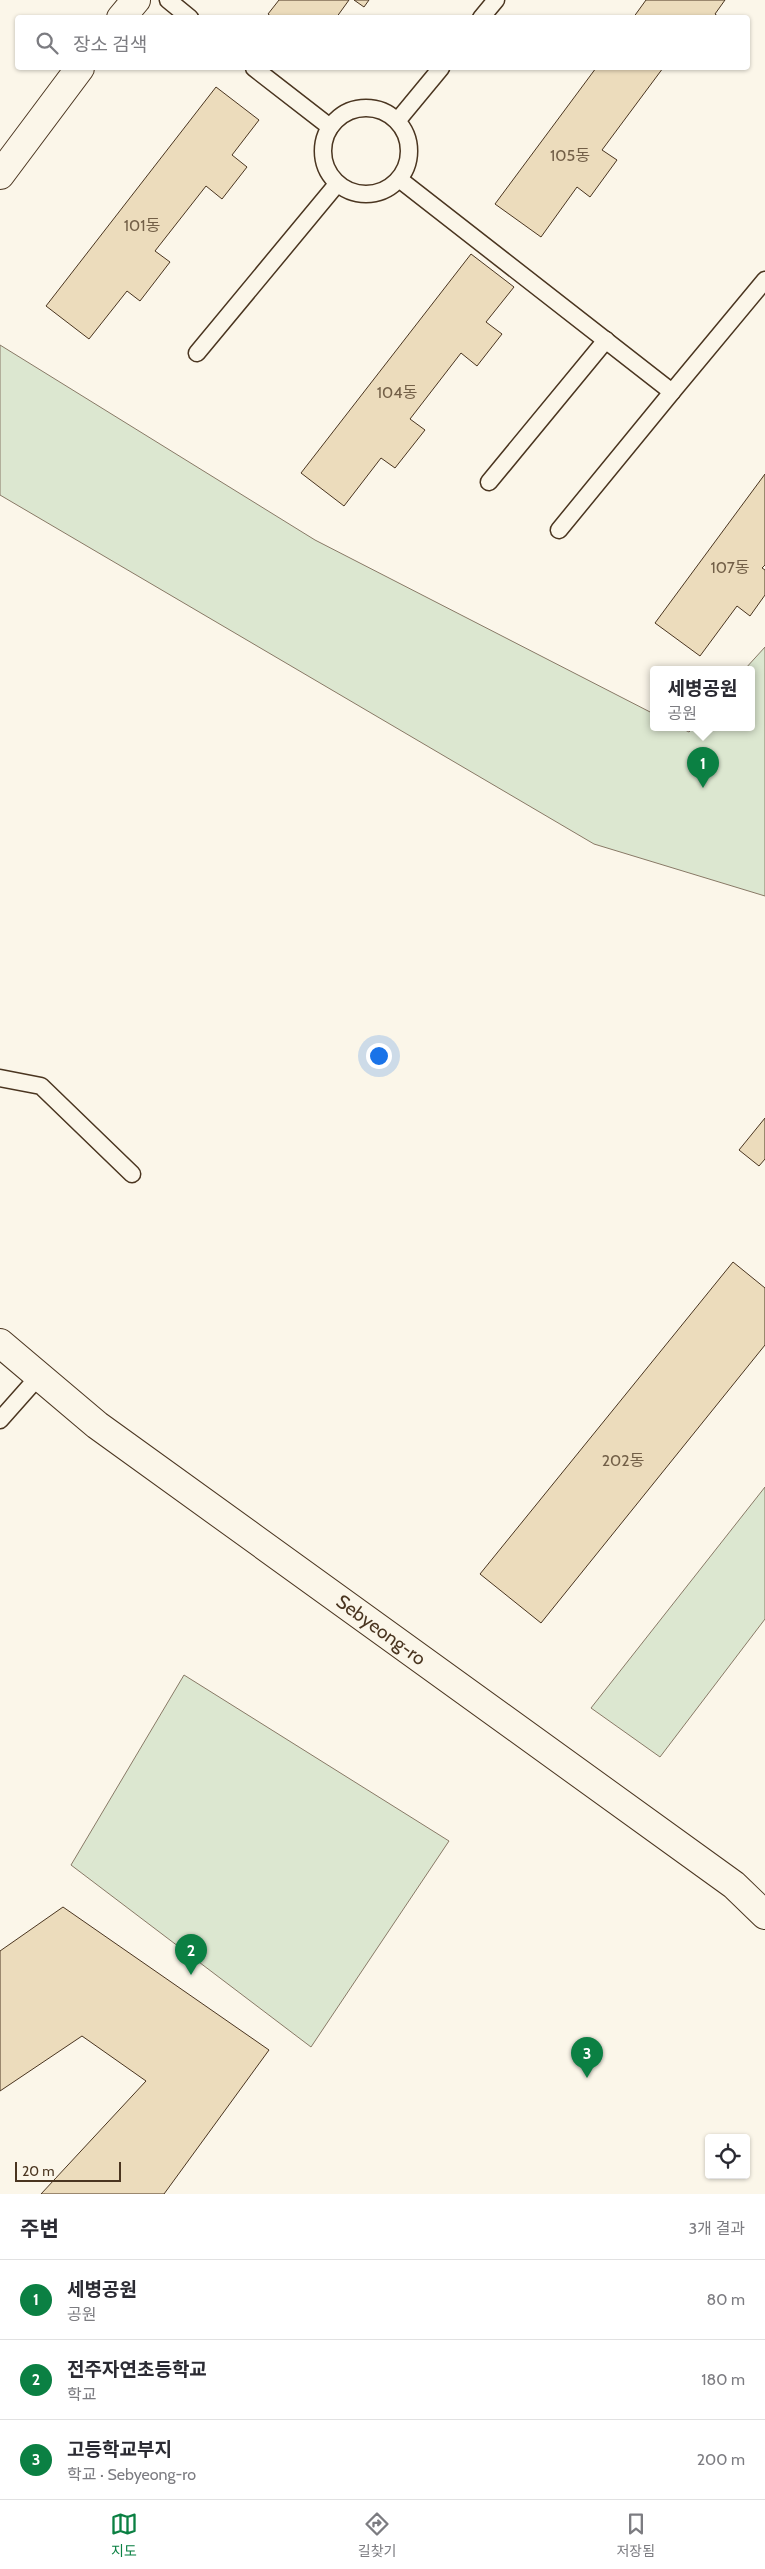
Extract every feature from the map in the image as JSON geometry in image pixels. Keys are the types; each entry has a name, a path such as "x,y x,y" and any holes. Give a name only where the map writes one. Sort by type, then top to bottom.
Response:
{"street":[{"path":"123,15 136,0"},
{"path":"0,174 78,70"},
{"name":"Sebyeong-ro","path":"0,1342 97,1425 734,1885 765,1914"}],"lane":[{"path":"168,0 186,15"},
{"path":"484,15 496,0"},
{"path":"257,70 330,127"},
{"path":"398,120 439,70"},
{"path":"359,108 373,108 386,112 398,120 410,145 409,160 399,179 380,192 365,194 350,191 338,184 328,172 323,159 323,145 330,127 346,112 359,108"},
{"path":"399,179 672,392"},
{"path":"197,353 338,184"},
{"path":"559,530 765,280"},
{"path":"489,482 606,340"},
{"path":"0,1078 41,1086 132,1174"},
{"path":"0,1420 39,1376"}],"green space":[{"path":"0,345 315,540 650,712 650,731 755,731 755,666 748,666 765,647 765,896 594,844 0,495"},
{"path":"765,1487 765,1619 660,1757 591,1708"},
{"path":"184,1675 449,1841 311,2047 71,1865"}],"building":[{"path":"279,0 349,0 338,15 268,14"},
{"path":"354,0 369,0 364,7"},
{"path":"646,0 725,0 715,14 716,15 635,15"},
{"path":"595,70 662,70 602,150 617,160 590,197 577,187 541,237 495,204"},
{"path":"216,87 259,120 232,155 247,167 222,199 206,186 155,251 170,262 140,301 127,291 89,339 46,306"},
{"path":"471,254 514,287 486,322 502,334 477,366 461,353 410,419 425,430 395,468 381,458 344,506 301,473"},
{"path":"765,474 765,565 762,568 765,570 765,595 750,616 737,606 700,656 655,623"},
{"path":"765,1118 765,1159 759,1166 739,1150"},
{"path":"733,1262 765,1288 765,1345 541,1623 480,1574"},
{"path":"63,1907 269,2050 164,2194 41,2194 146,2081 82,2036 0,2091 0,1951"}],"place":[{"name":"세병공원","path":"703,788"},
{"name":"전주자연초등학교","path":"191,1975"},
{"name":"고등학교부지","path":"587,2078"}]}
